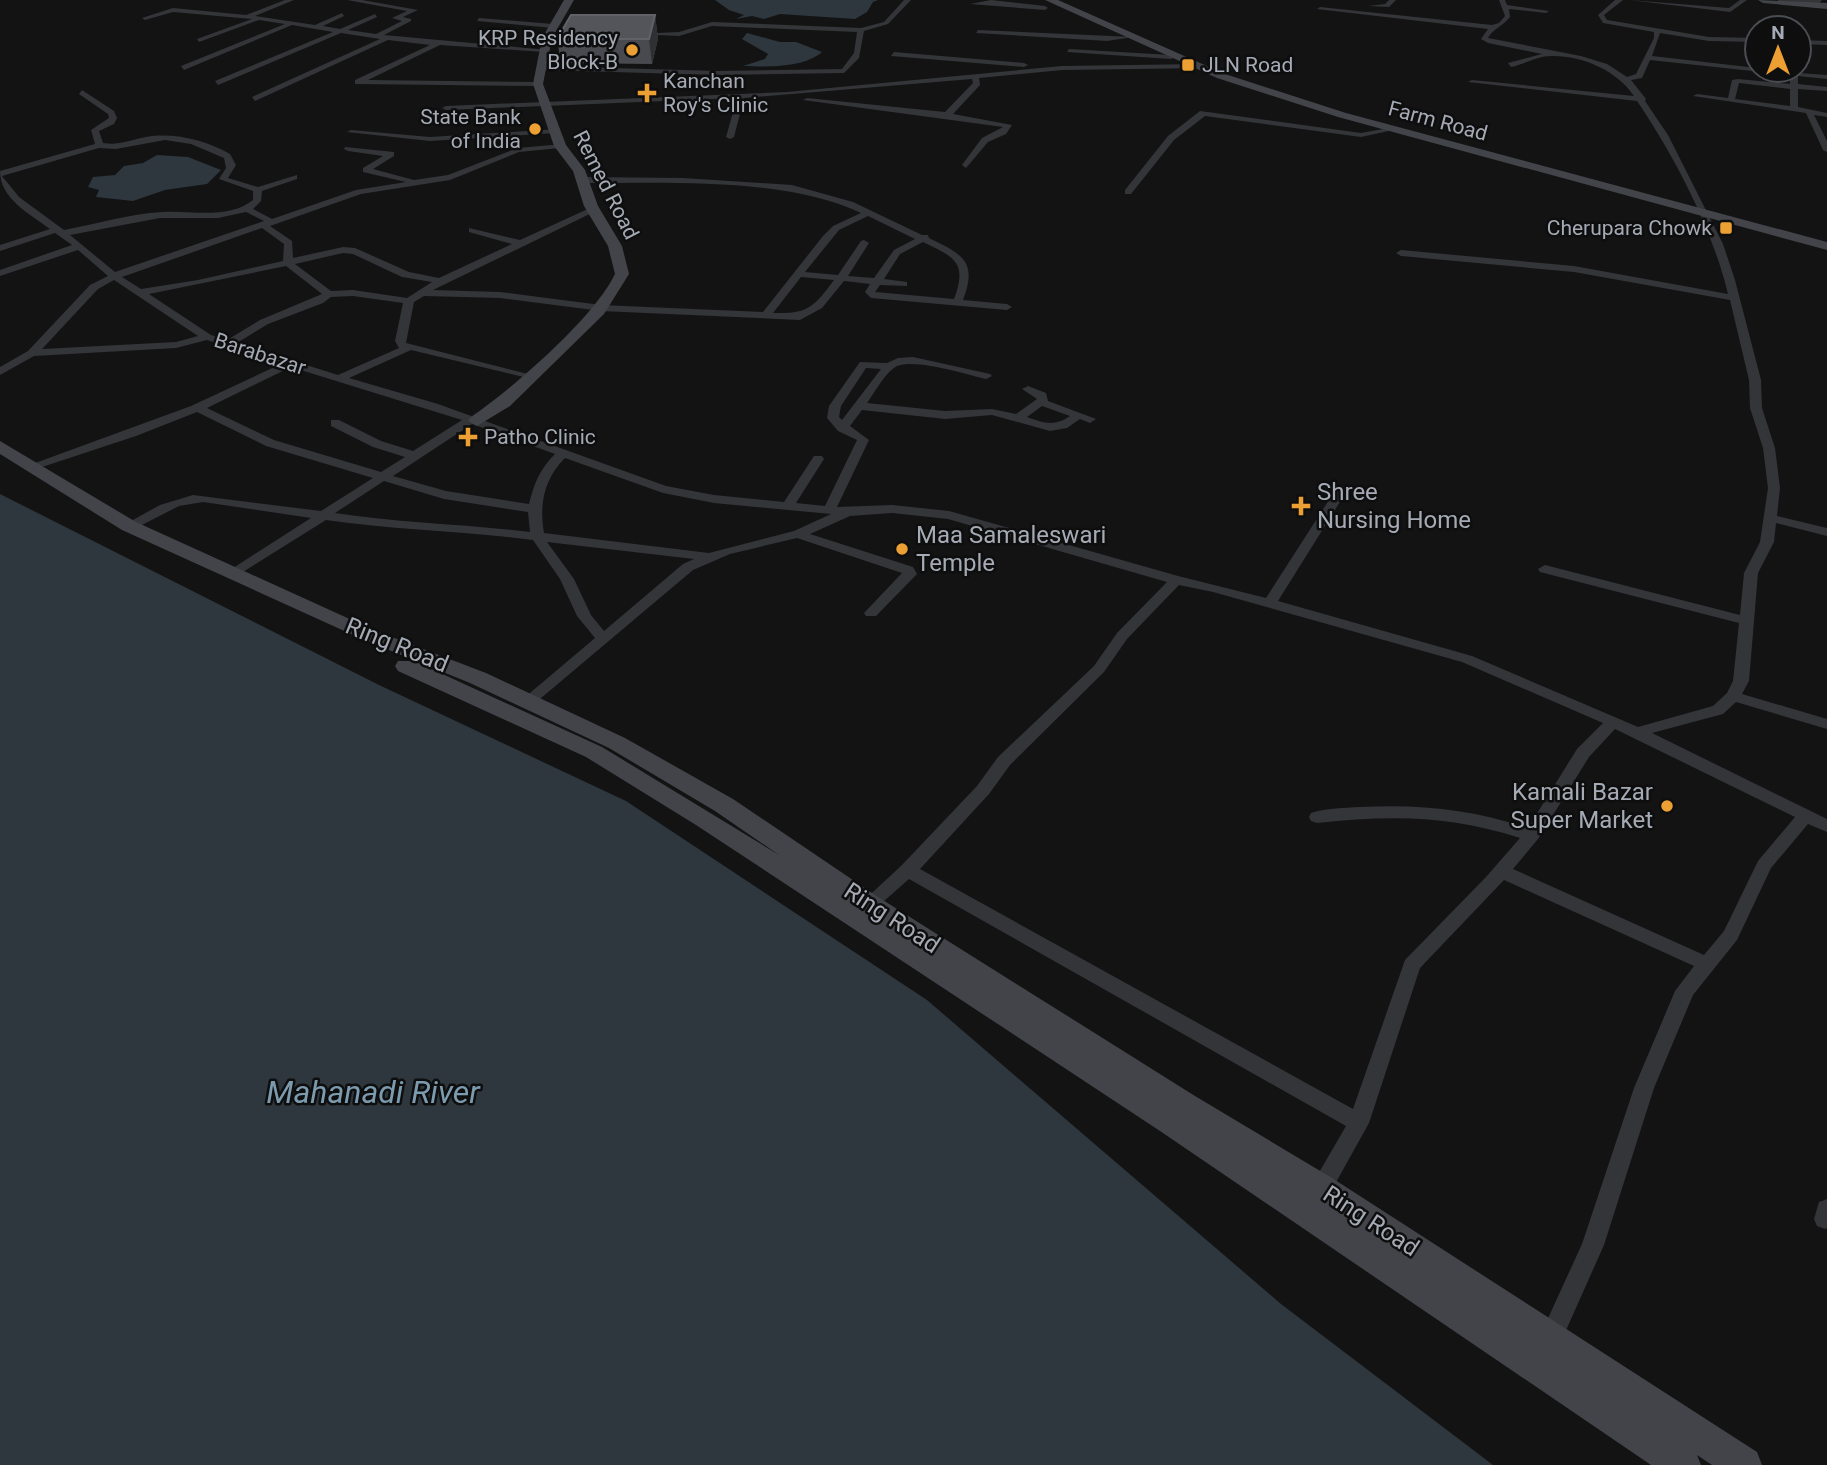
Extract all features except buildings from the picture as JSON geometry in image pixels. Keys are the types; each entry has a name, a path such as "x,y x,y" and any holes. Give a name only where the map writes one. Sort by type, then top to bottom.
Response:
{"street":[{"path":"247,17 291,0"},
{"path":"350,0 418,11 395,18 409,20 375,37"},
{"path":"437,44 358,82 538,84 544,50 553,25 569,0"},
{"path":"632,34 679,34 722,23 861,30 886,23 908,0"},
{"path":"1371,6 1387,6 1393,0"},
{"path":"1620,0 1601,15 1605,22 1709,39 1743,40"},
{"path":"1632,0 1730,10 1744,0"},
{"path":"1763,0 1819,0"},
{"path":"1781,1 1827,6"},
{"path":"1546,11 1504,3 1507,19 1492,27 1484,39 1604,66 1628,81 1642,99 1664,135 1704,213 1726,268 1755,380 1756,408 1769,448 1774,488 1771,518 1767,542 1751,573 1741,681 1733,696 1718,710 1637,732"},
{"path":"973,4 1048,4"},
{"path":"1006,12 1048,4"},
{"name":"Farm Road","path":"1048,4 1066,5 1130,37 1221,76 1394,129 1826,244"},
{"path":"1320,9 1492,27"},
{"path":"145,18 172,10 247,17 437,44 544,50"},
{"path":"313,28 342,15"},
{"path":"218,83 375,16"},
{"path":"199,40 258,19"},
{"path":"479,20 553,25"},
{"path":"184,68 289,25"},
{"path":"541,68 731,73 844,71 853,64 859,50 861,30"},
{"path":"1628,81 1639,76 1657,38 1657,30"},
{"path":"978,32 1107,39 1130,37"},
{"path":"255,99 387,38"},
{"path":"1069,51 1177,57"},
{"path":"1511,65 1553,53"},
{"path":"894,54 1062,68 1202,66"},
{"path":"1648,58 1743,68"},
{"path":"446,108 763,95 975,78 1062,68"},
{"path":"726,96 731,73"},
{"path":"947,115 977,83 975,78"},
{"path":"1731,101 1735,82 1738,81 1827,89"},
{"path":"1472,82 1642,99"},
{"name":"Remed Road","path":"474,420 503,402 601,308 622,274 611,236 593,210 579,170 560,146 538,84"},
{"path":"1794,109 1791,95 1795,86"},
{"path":"82,92 113,118 111,122 95,130 99,145"},
{"path":"763,95 947,115 1008,125 1003,132 985,140 966,164"},
{"path":"730,137 741,96"},
{"path":"1698,96 1827,115"},
{"path":"1810,112 1823,133 1827,150"},
{"path":"1128,192 1171,138 1203,113 1361,135 1394,129"},
{"path":"351,132 430,139 555,131"},
{"path":"0,176 99,145 116,149 147,139 180,137 228,158 232,167 224,180 258,190 294,177"},
{"path":"0,372 32,353 87,294 114,276 359,192 462,173 518,150 560,146"},
{"path":"348,149 391,154 366,170 404,177 412,182"},
{"name":"Barabazar","path":"0,176 12,200 79,246 138,293 174,313 207,338 474,420 663,489 714,499 847,512"},
{"path":"582,180 683,181 792,188 823,195 870,212 925,237 963,261 966,277 958,301"},
{"path":"0,248 57,232 160,215 218,215 247,209 257,201 258,190"},
{"path":"247,209 289,243 288,262"},
{"path":"288,262 308,280 329,293 353,293 409,301 441,281 593,210"},
{"path":"766,316 836,229 870,212"},
{"path":"472,230 520,243"},
{"path":"925,237 897,252 877,281 871,295 1007,307"},
{"path":"421,293 500,295 601,308 766,316 808,315 841,277 864,243"},
{"path":"0,273 79,246"},
{"path":"138,293 198,283 329,251 355,251 406,275 441,281"},
{"path":"1401,253 1574,269 1734,298"},
{"path":"798,274 903,285"},
{"path":"227,344 264,322 319,301 329,293"},
{"path":"409,301 400,341 407,348 528,377"},
{"path":"32,353 176,345 207,338"},
{"path":"338,379 407,348"},
{"path":"842,428 889,366 898,361 913,360 986,376"},
{"path":"829,510 863,440 861,436 842,428 833,418 833,413 859,368 871,363 889,366"},
{"path":"33,466 127,437 199,409 289,364"},
{"path":"1018,418 1041,402 1042,395 1028,389"},
{"path":"861,406 945,415 992,412 1055,429 1084,417 1041,402"},
{"path":"199,409 270,443 444,495 534,509"},
{"path":"235,573 319,516 474,420"},
{"path":"335,423 377,444 416,456"},
{"name":"Ring Road","path":"0,446 57,484 129,526 369,635 529,701 617,743 724,805 869,904 1321,1188 1744,1465"},
{"path":"564,452 548,468 540,483 534,509 538,538 567,579 584,616 602,638"},
{"path":"788,506 818,459"},
{"name":"Ring Road","path":"0,462 93,521 594,752 737,840 1171,1122 1683,1465"},
{"path":"1270,603 1342,489"},
{"path":"129,526 188,498 319,516 707,557"},
{"path":"529,701 688,567 707,557 798,534 847,512 891,509 949,515 1467,659 1637,732 1827,826"},
{"path":"1771,518 1827,532"},
{"path":"798,534 908,570 910,574 906,579 871,613"},
{"path":"1545,569 1747,621"},
{"path":"869,904 908,870 983,790 1004,761 1099,669 1122,636 1176,580"},
{"path":"1733,696 1827,724"},
{"path":"1321,1188 1359,1123 1412,965 1501,872 1532,835 1583,753 1613,722"},
{"path":"1317,817 1365,811 1449,815 1472,817 1532,835"},
{"path":"1551,1338 1593,1245 1644,1088 1685,991 1731,935 1764,865 1806,815"},
{"path":"908,870 1359,1123"},
{"path":"1501,872 1707,964"}],"water":[{"path":"715,0 878,0 873,2 867,12 855,19 780,14 764,19 752,16 736,19 744,15 729,10"},
{"path":"747,33 780,42 796,42 822,52 795,64 743,66 765,59 768,54 742,39"},
{"path":"157,155 188,157 221,170 207,184 165,190 133,201 96,197 99,190 88,187 93,177 115,175 124,166 143,163"},
{"name":"Mahanadi River","path":"0,494 379,685 626,801 927,1000 1281,1304 1493,1465 0,1465"}],"place":[{"name":"KRP Residency Block-B","path":"632,50"},
{"name":"JLN Road","path":"1188,65"},
{"name":"Kanchan Roy's Clinic","path":"647,93"},
{"name":"State Bank of India","path":"535,129"},
{"name":"Cherupara Chowk","path":"1726,228"},
{"name":"Patho Clinic","path":"468,437"},
{"name":"Shree Nursing Home","path":"1301,506"},
{"name":"Maa Samaleswari Temple","path":"902,549"},
{"name":"Kamali Bazar Super Market","path":"1667,806"}]}
